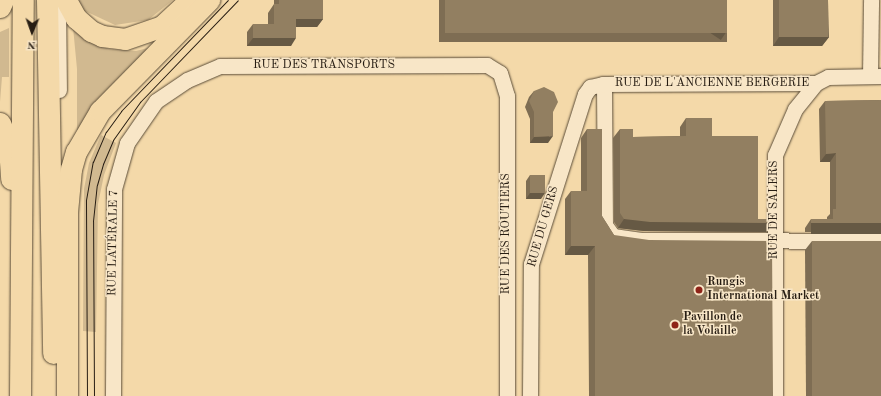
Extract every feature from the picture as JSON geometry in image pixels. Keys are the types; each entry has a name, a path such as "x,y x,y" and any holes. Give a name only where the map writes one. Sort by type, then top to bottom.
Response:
{"highway":[{"path":"0,7 3,0"},
{"path":"20,396 20,259 24,170 23,0"},
{"path":"47,0 48,179 54,396"},
{"path":"66,0 76,18 91,31 102,36 125,39 162,26 190,0"},
{"path":"67,396 67,212 71,169 86,132 100,112 209,0"},
{"path":"0,123 9,147 20,259"}],"lane":[{"path":"58,0 60,175 61,197 67,212"},
{"path":"871,0 875,76"},
{"name":"RUE DES TRANSPORTS","path":"156,101 187,80 220,66 487,65 500,73"},
{"name":"RUE DES ROUTIERS","path":"500,73 507,96 508,396"},
{"name":"RUE DE L'ANCIENNE BERGERIE","path":"597,86 816,83 828,77 875,76"},
{"name":"RUE DE SALERS","path":"775,396 775,155 795,109 816,83"},
{"path":"597,86 605,225 613,236 643,240 881,241"},
{"name":"RUE DU GERS","path":"530,396 531,264 585,94 597,86"},
{"name":"RUE LATÉRALE 7","path":"113,396 114,189 127,143 156,101"}],"shaded area":[{"path":"78,0 173,0 148,20 115,25 83,10"},
{"path":"73,27 91,42 109,49 136,51 160,45 77,136 77,69"},
{"path":"9,28 9,77 2,77 0,102 0,32"},
{"path":"101,135 116,143 104,175 98,204 96,332 83,331 84,189 89,163"}],"building":[{"path":"279,0 323,0 323,19 296,19 296,38 253,38 253,24 274,24 274,4 279,4"},
{"path":"445,0 727,0 727,33 445,33"},
{"path":"779,0 828,0 828,37 779,37"},
{"path":"544,87 554,92 558,102 553,112 553,136 534,137 534,112 529,101 534,91"},
{"path":"881,100 881,223 811,223 811,219 833,219 833,209 836,209 836,153 826,154 825,101"},
{"path":"686,118 712,118 712,136 758,136 758,219 772,219 772,223 650,222 624,219 620,213 620,129 633,129 633,137 686,136"},
{"name":"Pavillon de la Volaille","path":"587,129 602,129 602,216 614,235 649,240 772,241 773,396 595,396 595,246 571,246 571,191 587,191"},
{"path":"530,175 545,175 545,193 530,193"},
{"path":"812,241 881,241 881,396 812,396"}],"tram line":[{"path":"87,396 86,200 93,162 106,132 121,111 228,0"},
{"path":"94,396 93,221 97,185 103,164 113,140 140,102 238,0"}],"place":[{"name":"Rungis International Market","path":"699,290"},
{"name":"Pavillon de la Volaille","path":"675,325"}]}
